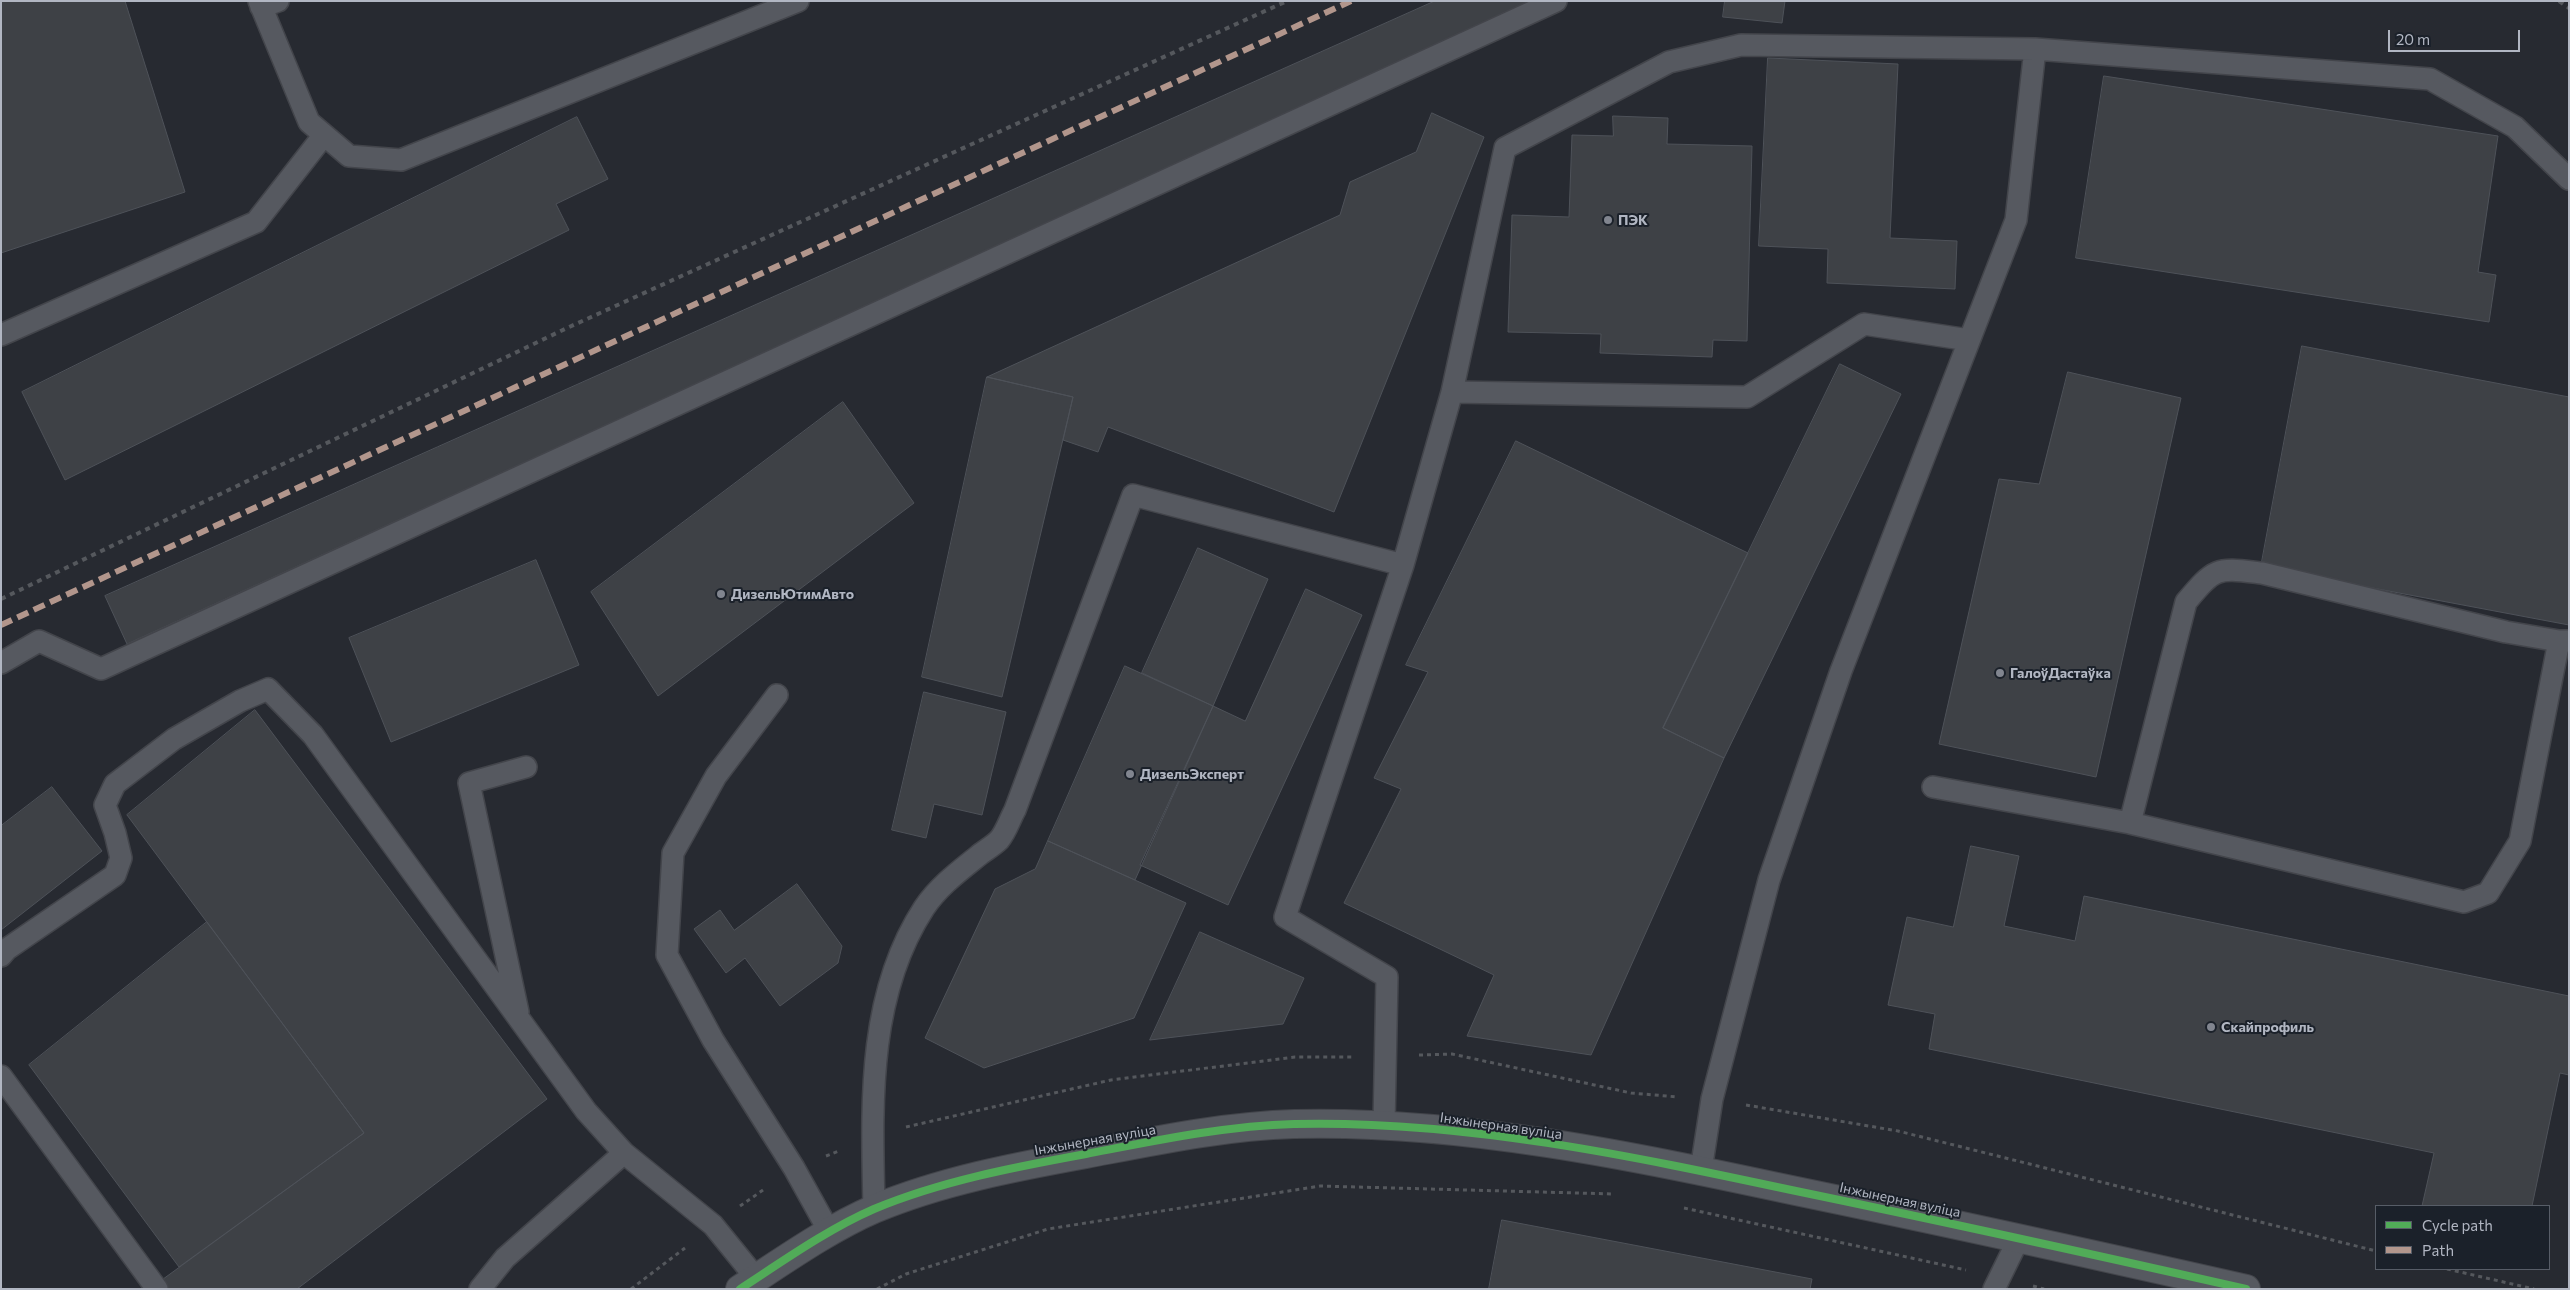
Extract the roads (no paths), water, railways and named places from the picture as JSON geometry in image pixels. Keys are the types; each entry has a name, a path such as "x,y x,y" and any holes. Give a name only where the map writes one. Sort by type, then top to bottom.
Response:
{"street":[{"name":"Інжынерная вуліца","path":"748,1284 830,1233 874,1210 932,1190 1016,1167 1219,1131 1293,1124 1384,1125 1477,1134 1701,1170 2246,1289"}],"lane":[{"path":"266,3 310,122 349,156 401,160 798,1"},
{"path":"1,663 39,641 101,669 1556,1"},
{"path":"1384,1125 1387,977 1285,917 1403,565 1452,392 1505,148 1670,62 1741,45 2035,49 2430,79 2515,127 2569,178"},
{"path":"1701,1170 1712,1099 1769,880 1841,671 2016,220 2035,49"},
{"path":"1,335 256,222 324,135"},
{"path":"1452,392 1747,397 1864,324 1969,340"},
{"path":"874,1210 872,1138 875,1073 881,1011 897,958 928,902 943,884 999,840 1015,810 1133,495 1403,565"},
{"path":"1933,787 2130,823 2464,902 2488,892 2520,841 2565,646 2262,573 2223,569 2204,580 2186,602 2130,823"},
{"path":"1,956 7,949 115,875 121,858 116,833 105,805 115,784 174,739 240,702 268,689 313,735 586,1111 624,1153 713,1225 748,1284"},
{"path":"777,695 716,776 673,853 667,954 713,1040 794,1168 830,1233"},
{"path":"520,1020 469,783 526,767"},
{"path":"1,1076 157,1289"},
{"path":"480,1289 505,1258 624,1153"},
{"path":"1997,1283 2019,1238"}],"railway":[{"path":"1,599 567,328 1287,1"},
{"path":"2559,1 2569,8"}],"place":[{"name":"ПЭК","path":"1608,220"},
{"name":"ДизельЮтимАвто","path":"721,594"},
{"name":"ГалоўДастаўка","path":"2000,673"},
{"name":"ДизельЭксперт","path":"1130,774"},
{"name":"Скайпрофиль","path":"2211,1027"}]}
